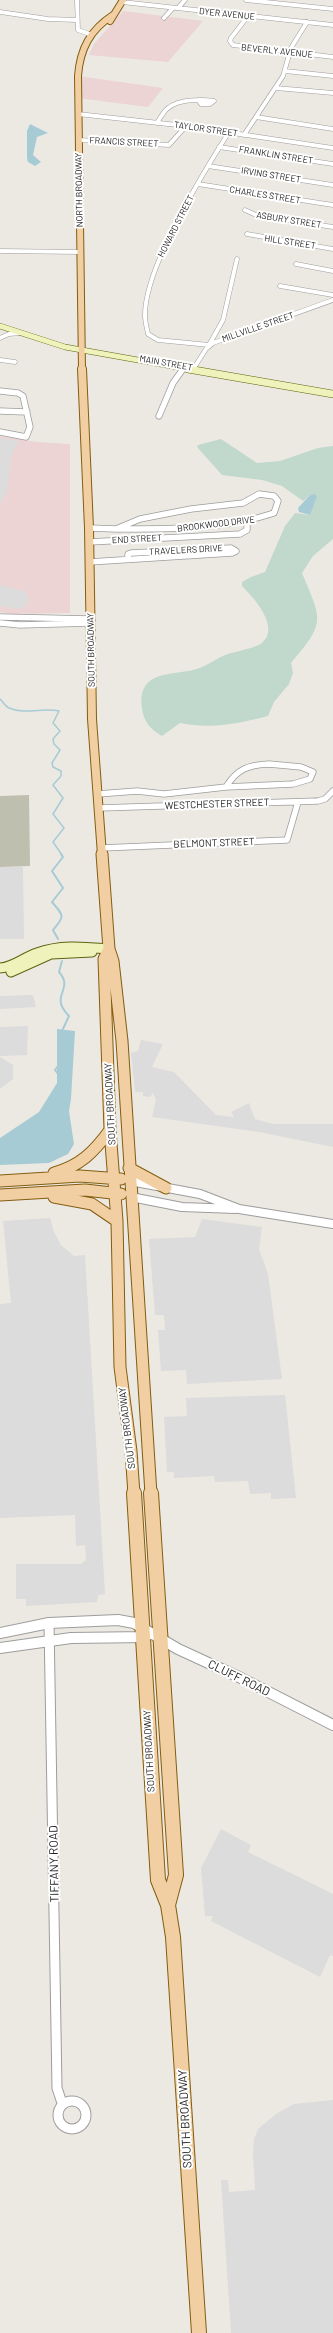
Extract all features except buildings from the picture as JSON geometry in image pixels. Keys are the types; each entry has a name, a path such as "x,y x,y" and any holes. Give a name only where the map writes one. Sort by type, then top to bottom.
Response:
{"main road":[{"name":"NORTH BROADWAY","path":"81,350 78,140 80,56 83,46 113,15 122,1"},
{"name":"MAIN STREET","path":"0,327 52,344 81,350 194,368 333,394"},
{"name":"SOUTH BROADWAY","path":"81,350 89,528 92,720 109,949 113,961 122,1040 159,1637 176,1875 168,1905"},
{"path":"0,968 14,966 36,953 53,948 78,946 109,949"},
{"name":"SOUTH BROADWAY","path":"109,949 104,959 110,1130 117,1221 120,1367 131,1451 158,1880 168,1905 173,1937 199,2333"},
{"path":"0,973 23,968 40,958 52,954 94,952 109,949"},
{"path":"34,1179 64,1171 85,1161 110,1130"},
{"path":"129,1168 166,1188"},
{"path":"0,1181 80,1176 114,1178 130,1181"},
{"path":"0,1195 85,1190 115,1193 131,1197"},
{"path":"28,1194 92,1204 117,1221"}],"street":[{"path":"77,0 77,20 79,31 92,35"},
{"path":"178,8 185,0"},
{"path":"246,0 333,9"},
{"name":"DYER AVENUE","path":"122,1 333,25"},
{"path":"164,18 173,8"},
{"path":"0,12 48,19 77,20"},
{"name":"BEVERLY AVENUE","path":"248,16 232,38 231,43 244,48 333,57"},
{"path":"244,135 276,88 285,71 289,52 307,22"},
{"path":"285,71 333,76"},
{"path":"276,88 333,93"},
{"path":"157,123 171,106 199,101"},
{"name":"TAYLOR STREET","path":"78,114 186,126 333,148"},
{"path":"256,117 333,129"},
{"name":"FRANCIS STREET","path":"78,140 169,145 186,126"},
{"name":"HOWARD STREET","path":"209,345 154,339 148,334 144,317 159,260 198,184 229,132"},
{"name":"FRANKLIN STREET","path":"219,147 333,164"},
{"name":"IRVING STREET","path":"208,166 333,185"},
{"name":"CHARLES STREET","path":"198,184 333,205"},
{"name":"ASBURY STREET","path":"245,210 256,215 333,227"},
{"name":"HILL STREET","path":"247,234 333,249"},
{"path":"0,251 80,252"},
{"path":"209,345 223,320 237,259"},
{"path":"296,264 333,271"},
{"path":"280,286 333,296"},
{"name":"MILLVILLE STREET","path":"194,368 209,345 333,300"},
{"path":"0,327 0,338 9,334 20,333"},
{"path":"0,360 15,362"},
{"path":"159,416 173,383 184,367"},
{"path":"0,391 21,395 30,426 23,436 0,433"},
{"path":"0,411 27,412"},
{"name":"BROOKWOOD DRIVE","path":"89,528 116,529 166,529 208,524 247,522 274,513 278,506 278,499 274,496 259,494 243,503 191,508 140,518 116,529"},
{"name":"END STREET","path":"89,542 244,533 248,530 247,522"},
{"path":"208,524 210,535"},
{"name":"TRAVELERS DRIVE","path":"89,562 115,562 128,559 232,553 236,551 231,548 131,553 128,554 128,559"},
{"path":"0,617 90,621"},
{"path":"0,623 90,621"},
{"path":"98,794 137,791 157,794 226,787 300,783 312,778 313,772 302,766 253,765 237,772 226,787"},
{"name":"WESTCHESTER STREET","path":"99,808 318,801 325,799 333,791"},
{"path":"157,794 157,806"},
{"name":"BELMONT STREET","path":"102,848 287,840 298,802"},
{"path":"130,1181 200,1194 239,1209"},
{"path":"131,1197 149,1202 201,1210 239,1209 333,1224"},
{"path":"0,1633 49,1623 118,1620 142,1632 159,1637"},
{"name":"TIFFANY ROAD","path":"49,1623 51,1640 57,2088 62,2103"},
{"path":"0,1648 51,1640 113,1636 142,1632"},
{"name":"CLUFF ROAD","path":"159,1637 178,1649 241,1678 333,1726"}],"shaded area":[{"path":"123,11 203,21 168,62 89,55 94,44"},
{"path":"78,76 163,88 148,107 78,98"},
{"path":"0,436 37,442 70,444 70,613 11,614 0,612"},
{"path":"0,438 19,441 11,457 7,492 0,504"},
{"path":"221,439 257,463 280,461 318,448 333,446 333,539 313,556 302,573 314,602 317,612 317,621 310,638 291,663 293,673 289,684 274,702 268,716 213,726 180,723 162,736 151,728 144,717 142,695 145,686 151,680 159,676 197,669 225,655 262,643 267,636 267,621 258,605 242,586 242,582 265,572 285,526 295,513 310,515 309,496 303,501 282,486 262,480 222,475 197,447 198,445"},
{"path":"0,585 26,592 29,599 24,607 19,609 0,606"},
{"path":"29,795 30,866 0,867 0,796"},
{"path":"0,867 23,867 24,939 0,939"},
{"path":"33,995 36,1007 0,1009 0,996"},
{"path":"28,1026 27,1055 0,1056 0,1027"},
{"path":"141,1040 163,1044 152,1067 174,1072 216,1115 233,1117 234,1116 231,1112 249,1103 255,1119 273,1124 333,1124 333,1147 259,1132 152,1117 156,1100 153,1093 150,1097 143,1096 143,1092 135,1092 131,1053 138,1051"},
{"path":"0,1057 13,1065 13,1079 0,1089"},
{"path":"50,1218 54,1232 61,1245 74,1256 85,1255 105,1594 98,1595 97,1602 26,1606 26,1599 16,1599 16,1564 81,1564 86,1560 85,1545 76,1546 75,1515 0,1518 0,1304 11,1303 3,1221"},
{"path":"202,1219 262,1227 259,1249 268,1274 282,1379 187,1384 186,1370 161,1371 158,1330 165,1330 164,1315 155,1315 149,1239 195,1237"},
{"path":"285,1395 296,1498 271,1499 271,1493 250,1494 248,1481 215,1482 214,1476 174,1478 174,1472 167,1472 164,1417 187,1416 186,1398"},
{"path":"221,1829 251,1845 248,1852 333,1894 333,1956 330,1955 320,1977 211,1921 213,1916 205,1916 201,1868"},
{"path":"333,2100 333,2333 231,2333 221,2180 228,2180 229,2192 255,2190 253,2154 254,2139 258,2129 276,2114 294,2104"}],"water":[{"path":"30,124 48,133 37,137 33,155 41,162 35,166 28,162 27,158 27,131"},
{"path":"314,494 317,496 310,515 299,512 298,508 309,496"},
{"path":"57,1029 75,1031 69,1111 74,1144 68,1154 49,1163 0,1165 0,1138 39,1112 57,1083"}],"waterway":[{"path":"0,699 5,705 15,710 59,711 53,723 60,731 53,739 54,744 60,750 52,763 53,767 61,771 61,776 53,785 63,798 53,814 64,828 53,842 62,855"},
{"path":"58,939 53,930 60,922 62,916 52,902 63,888 52,871 63,857 61,854"},
{"path":"62,961 59,972 63,978 64,984 61,1003 63,1009 69,1016 62,1031"},
{"path":"58,1066 55,1070 58,1074"}]}
